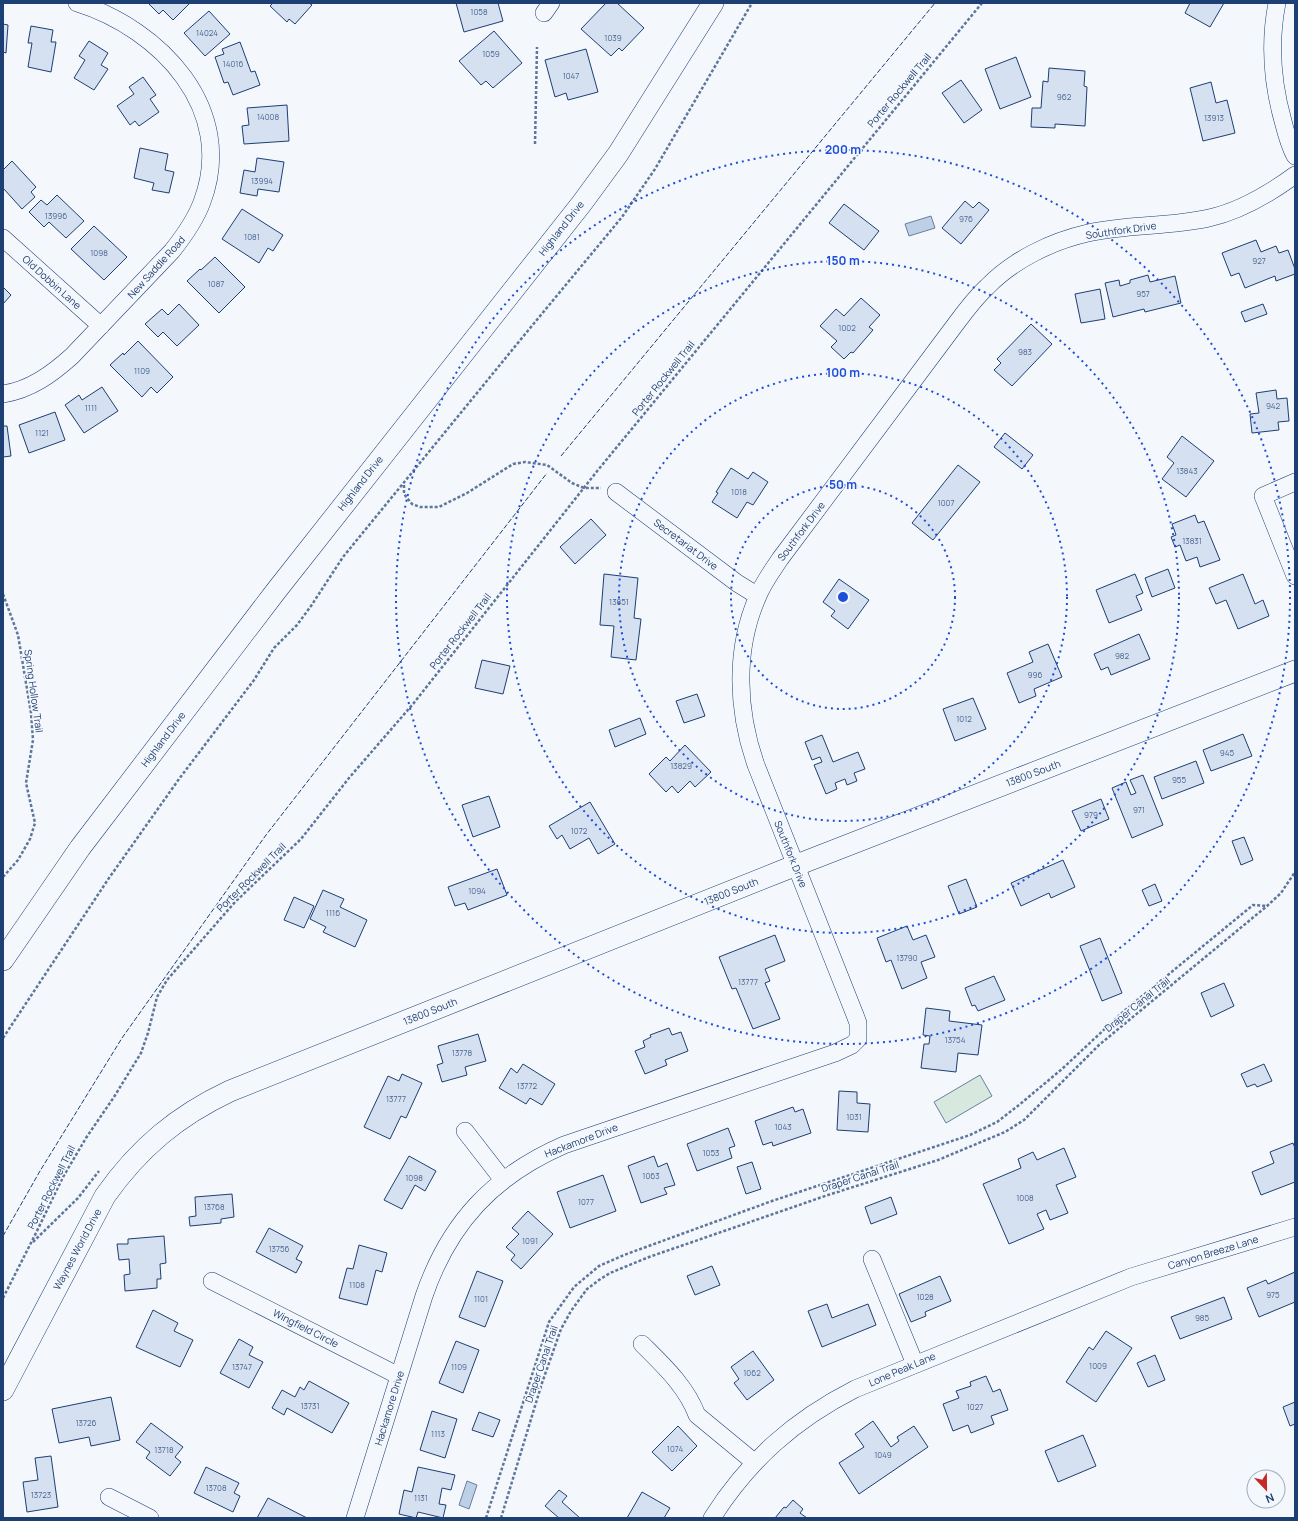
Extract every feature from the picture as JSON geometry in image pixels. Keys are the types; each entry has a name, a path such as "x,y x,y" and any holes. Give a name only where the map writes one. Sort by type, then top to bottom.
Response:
{"main road":[{"name":"Highland Drive","path":"3,960 80,848 276,591 582,203 622,148 713,3"},
{"name":"13800 South","path":"173,1124 200,1106 230,1091 796,866 1295,671"},
{"name":"Waynes World Drive","path":"3,1390 105,1196 136,1157 173,1124"}],"street":[{"name":"New Saddle Road","path":"3,394 25,388 42,380 58,369 72,356 172,251 191,225 202,202 207,184 210,166 208,128 194,91 186,79 168,56 131,28 110,16 77,3"},
{"path":"1277,3 1272,40 1274,82 1289,142 1295,156"},
{"name":"Southfork Drive","path":"858,1039 859,1027 855,1015 752,754 745,730 742,711 740,674 742,655 750,618 758,596 780,559 958,321 988,286 1005,271 1024,258 1043,249 1087,233 1189,222 1210,218 1252,202 1272,191 1295,175"},
{"name":"Old Dobbin Lane","path":"3,238 100,326"},
{"path":"1295,482 1263,496 1295,576"},
{"name":"Secretariat Drive","path":"616,492 737,583 758,596"},
{"name":"Hackamore Drive","path":"355,1518 424,1296 435,1266 462,1221 489,1192 527,1163 564,1145 835,1053 852,1045 858,1039"},
{"path":"465,1131 503,1180"},
{"name":"Canyon Breeze Lane","path":"1131,1276 1295,1227"},
{"path":"872,1259 915,1364"},
{"name":"Lone Peak Lane","path":"712,1518 734,1485 754,1462 786,1433 819,1409 855,1389 1131,1276"},
{"name":"Wingfield Circle","path":"212,1281 399,1376"},
{"path":"642,1344 675,1377 694,1407 697,1415 754,1462"},
{"path":"109,1497 150,1518"}],"path":[{"path":"3,1038 109,878 179,779 254,680 274,648 297,625 307,612 343,557 377,514 404,484 622,217 655,169 752,3"},
{"name":"Porter Rockwell Trail","path":"3,1298 63,1177 86,1138 141,1053 148,1033 157,997 167,980 235,902 301,839 349,778 413,704 584,488 982,3"},
{"path":"535,144 538,47"},
{"path":"404,484 404,494 412,504 420,507 439,507 461,496 513,464 525,462 547,465 572,483 584,488"},
{"name":"Spring Hollow Trail","path":"3,594 18,635 31,714 33,740 26,783 35,823 30,839 18,860 3,877"},
{"name":"Draper Canal Trail","path":"501,1518 542,1383 561,1329 587,1288 610,1273 636,1262 729,1228 938,1160 1005,1132 1024,1120 1099,1045 1267,906 1281,893 1295,872"},
{"path":"486,1518 549,1322 574,1287 599,1266 624,1255 772,1201 970,1135 997,1122 1062,1069 1124,1011 1253,905 1267,906"},
{"path":"31,1244 78,1198 103,1167"}],"shaded area":[{"path":"980,1075 992,1096 946,1123 934,1102"}],"water":[{"path":"931,216 935,228 909,236 905,224"},
{"path":"467,1481 477,1485 469,1509 459,1505"}],"building":[{"path":"148,3 190,3 173,20 163,10 159,14"},
{"path":"273,3 309,3 312,5 295,24 289,19 287,22 270,6"},
{"path":"456,3 498,3 503,21 464,32"},
{"path":"606,3 617,3 644,28 622,51 619,48 611,56 581,29"},
{"path":"1190,3 1224,3 1210,27 1185,13"},
{"path":"209,11 230,34 205,56 184,33"},
{"path":"3,24 8,25 6,53 3,52"},
{"path":"31,26 53,30 51,42 56,42 51,72 28,67 32,43 28,43"},
{"path":"494,31 522,63 493,88 486,81 481,85 459,61"},
{"path":"89,41 108,53 101,65 108,69 94,90 74,78 85,60 79,56"},
{"path":"240,42 251,72 255,71 260,85 233,95 228,82 224,83 215,57 224,54 222,49"},
{"path":"586,49 598,92 568,100 566,93 555,97 545,60"},
{"path":"1016,57 1031,97 1000,109 985,69"},
{"path":"1049,68 1085,71 1084,86 1087,87 1085,126 1055,124 1055,128 1031,127 1032,108 1041,108 1043,81 1048,82"},
{"path":"143,77 156,95 150,99 159,112 139,126 135,121 130,125 117,106 134,94 129,87"},
{"path":"961,80 982,110 964,123 942,93"},
{"path":"1211,82 1216,103 1227,100 1235,133 1203,141 1190,88"},
{"path":"287,105 289,141 244,144 242,126 249,125 247,108"},
{"path":"140,148 168,154 165,170 174,172 169,193 152,190 154,183 134,178"},
{"path":"257,158 284,162 279,192 258,189 257,196 240,193 244,170 255,172"},
{"path":"12,161 36,187 31,192 35,197 22,209 3,188 3,170"},
{"path":"57,195 84,221 66,238 49,222 44,227 29,212 41,200 47,205"},
{"path":"965,201 973,208 979,202 989,210 961,244 942,228"},
{"path":"844,204 879,231 864,250 829,223"},
{"path":"242,209 283,235 273,251 268,248 259,263 222,239"},
{"path":"94,226 127,257 104,280 71,249"},
{"path":"1256,240 1261,252 1276,246 1279,253 1288,250 1295,269 1295,274 1276,281 1275,276 1245,288 1239,273 1231,276 1222,253"},
{"path":"215,257 245,287 219,313 187,281"},
{"path":"1148,275 1150,282 1175,276 1181,303 1145,312 1144,309 1113,317 1105,283 1119,280 1120,286 1130,283 1130,280"},
{"path":"3,287 11,295 3,304"},
{"path":"1100,289 1105,319 1081,323 1075,294"},
{"path":"861,298 880,315 869,327 873,330 853,353 851,352 844,359 831,347 837,341 820,326 836,309 844,316"},
{"path":"179,304 199,325 177,346 163,332 158,337 145,324 162,309 168,315"},
{"path":"1263,304 1267,314 1245,322 1241,312"},
{"path":"1031,324 1052,344 1012,386 994,370 1001,363 997,359"},
{"path":"138,341 173,377 157,393 151,387 142,397 110,365 123,353 124,355"},
{"path":"102,387 118,411 84,433 65,405 79,395 82,400"},
{"path":"1276,390 1277,399 1287,398 1289,421 1278,422 1279,430 1252,433 1250,414 1259,413 1256,393"},
{"path":"55,412 65,440 29,453 19,425"},
{"path":"3,426 7,426 11,456 3,457"},
{"path":"1005,433 1033,455 1022,469 994,447"},
{"path":"1182,436 1214,461 1186,497 1162,479 1174,463 1167,457"},
{"path":"958,465 980,482 933,540 912,523"},
{"path":"731,468 748,479 753,472 768,482 753,505 747,502 737,518 712,502 718,493 716,492"},
{"path":"1195,515 1198,523 1204,521 1220,560 1200,567 1197,557 1186,561 1180,545 1175,547 1171,537 1176,535 1172,524"},
{"path":"591,519 606,535 575,564 560,547"},
{"path":"1168,569 1175,588 1152,597 1145,578"},
{"path":"604,574 638,578 634,618 641,619 636,660 611,657 614,626 600,625"},
{"path":"1135,574 1143,593 1136,596 1142,610 1109,623 1096,590"},
{"path":"1243,574 1255,604 1263,600 1269,616 1238,629 1226,600 1216,604 1209,588"},
{"path":"839,579 869,600 848,629 831,616 835,611 823,602"},
{"path":"1139,634 1150,659 1111,675 1108,667 1101,670 1094,654"},
{"path":"1048,644 1062,677 1034,689 1036,696 1019,703 1007,673 1033,662 1029,652"},
{"path":"482,660 510,666 503,694 475,688"},
{"path":"697,694 705,716 684,723 676,701"},
{"path":"973,698 986,729 955,741 943,709"},
{"path":"640,718 646,734 615,747 609,730"},
{"path":"1243,734 1252,756 1211,771 1203,750"},
{"path":"822,735 833,762 858,752 865,769 854,773 857,781 847,785 845,779 835,783 837,789 826,794 814,765 822,762 820,757 812,760 805,742"},
{"path":"685,745 711,772 695,787 690,781 678,793 672,786 666,792 649,774 666,757 670,761"},
{"path":"1196,761 1204,783 1162,799 1154,777"},
{"path":"1143,775 1163,825 1132,838 1112,788 1126,782 1131,795 1136,793 1130,780"},
{"path":"489,796 500,827 473,837 462,805"},
{"path":"1101,799 1109,819 1081,831 1072,811"},
{"path":"590,802 615,844 598,854 589,838 570,849 562,835 557,839 549,826"},
{"path":"1244,837 1253,860 1241,865 1232,841"},
{"path":"1063,860 1075,887 1051,898 1049,893 1021,906 1011,883"},
{"path":"497,869 507,895 468,910 465,903 455,906 448,887"},
{"path":"966,879 977,907 959,914 948,886"},
{"path":"1155,884 1162,901 1149,906 1142,890"},
{"path":"323,890 344,899 340,907 367,920 355,947 323,932 326,927 310,919"},
{"path":"294,897 314,906 304,928 284,920"},
{"path":"907,926 913,940 926,935 935,957 921,962 927,978 902,989 891,960 886,962 877,938"},
{"path":"775,935 785,961 765,969 770,981 765,983 780,1019 753,1029 736,988 732,989 719,957"},
{"path":"1100,938 1122,993 1102,1001 1080,946"},
{"path":"994,976 1005,1000 978,1011 975,1005 972,1006 965,988"},
{"path":"1224,983 1234,1006 1211,1017 1201,993"},
{"path":"926,1008 950,1011 949,1021 982,1025 978,1055 958,1053 956,1072 921,1068 924,1044 929,1044 930,1036 923,1035"},
{"path":"669,1028 672,1035 681,1032 688,1051 665,1060 667,1065 645,1074 635,1051 645,1047 643,1041 651,1037 650,1035"},
{"path":"478,1034 486,1061 465,1067 467,1075 442,1082 437,1065 443,1063 438,1046"},
{"path":"523,1064 555,1084 542,1105 530,1098 526,1104 499,1088 511,1068 517,1073"},
{"path":"1264,1064 1272,1081 1257,1087 1255,1084 1247,1087 1241,1074"},
{"path":"402,1074 422,1083 406,1118 401,1116 390,1139 364,1127 388,1076 399,1081"},
{"path":"839,1091 857,1092 857,1103 870,1104 868,1132 837,1130"},
{"path":"793,1107 795,1112 803,1109 811,1133 773,1146 772,1142 763,1145 755,1121"},
{"path":"728,1128 735,1146 729,1148 732,1158 697,1171 687,1144"},
{"path":"1293,1143 1295,1148 1295,1182 1261,1195 1252,1172 1274,1163 1270,1152"},
{"path":"1064,1148 1076,1177 1056,1185 1068,1213 1050,1220 1046,1210 1037,1214 1044,1229 1009,1244 983,1184 1021,1168 1018,1159 1033,1152 1037,1160"},
{"path":"409,1156 436,1171 425,1191 415,1185 402,1209 384,1200"},
{"path":"654,1156 658,1167 667,1163 675,1185 664,1188 667,1194 641,1203 628,1166"},
{"path":"752,1162 761,1189 746,1194 737,1167"},
{"path":"603,1175 616,1211 570,1228 557,1192"},
{"path":"232,1194 234,1217 221,1219 221,1223 190,1226 189,1217 196,1216 195,1197"},
{"path":"891,1197 897,1214 871,1224 865,1207"},
{"path":"528,1211 553,1234 521,1269 511,1260 515,1255 506,1247 519,1234 512,1228"},
{"path":"269,1228 303,1246 296,1259 302,1262 296,1273 256,1252"},
{"path":"164,1236 166,1263 160,1264 161,1279 157,1279 157,1288 125,1291 124,1275 130,1274 129,1259 119,1260 117,1244 128,1244 128,1239"},
{"path":"359,1245 387,1253 382,1272 376,1270 367,1305 339,1298 347,1268 353,1269"},
{"path":"712,1266 720,1285 695,1295 687,1276"},
{"path":"477,1271 503,1281 485,1327 459,1317"},
{"path":"1295,1272 1295,1302 1259,1317 1247,1288 1266,1280 1268,1284"},
{"path":"940,1276 951,1301 925,1312 926,1316 911,1322 899,1294"},
{"path":"1224,1297 1232,1319 1180,1339 1171,1317"},
{"path":"827,1304 832,1318 868,1304 876,1325 822,1347 808,1311"},
{"path":"153,1310 178,1323 174,1331 193,1340 180,1367 136,1347"},
{"path":"1106,1331 1132,1348 1096,1402 1066,1382 1089,1347 1093,1350"},
{"path":"239,1339 253,1347 249,1355 263,1362 249,1388 220,1373"},
{"path":"456,1341 479,1350 463,1393 439,1383"},
{"path":"753,1351 774,1380 747,1400 734,1383 739,1379 731,1367"},
{"path":"1155,1355 1165,1380 1148,1387 1137,1363"},
{"path":"986,1376 993,1392 1000,1389 1008,1410 991,1416 994,1424 971,1433 968,1425 953,1431 943,1404 959,1398 956,1391 971,1386 970,1382"},
{"path":"309,1381 349,1403 332,1433 287,1408 284,1415 272,1408 282,1390 295,1397 300,1387 304,1390"},
{"path":"111,1397 120,1440 91,1446 89,1437 59,1443 52,1409"},
{"path":"1295,1402 1295,1424 1290,1426 1283,1407"},
{"path":"432,1411 457,1419 445,1458 420,1450"},
{"path":"479,1412 500,1420 493,1437 472,1430"},
{"path":"873,1421 891,1447 899,1441 897,1437 914,1426 928,1447 859,1494 839,1463 864,1447 855,1434"},
{"path":"151,1423 183,1447 175,1457 181,1462 170,1476 146,1458 150,1452 136,1442"},
{"path":"678,1426 697,1446 672,1471 652,1452"},
{"path":"1083,1435 1096,1466 1058,1482 1045,1451"},
{"path":"51,1456 58,1507 27,1512 23,1482 38,1480 35,1458"},
{"path":"206,1467 239,1483 234,1493 240,1496 233,1512 194,1493"},
{"path":"418,1467 455,1475 451,1490 442,1488 439,1504 446,1505 443,1518 418,1512 416,1518 399,1514 404,1490 412,1492"},
{"path":"559,1490 567,1496 562,1502 580,1518 559,1518 545,1506"},
{"path":"642,1492 670,1508 664,1518 627,1518"},
{"path":"268,1498 307,1518 257,1518"},
{"path":"793,1500 803,1509 800,1513 807,1518 775,1518 784,1507 786,1508"}],"fence":[{"path":"561,456 935,3"},
{"path":"3,1236 40,1171 122,1038 266,835 547,473"}]}
